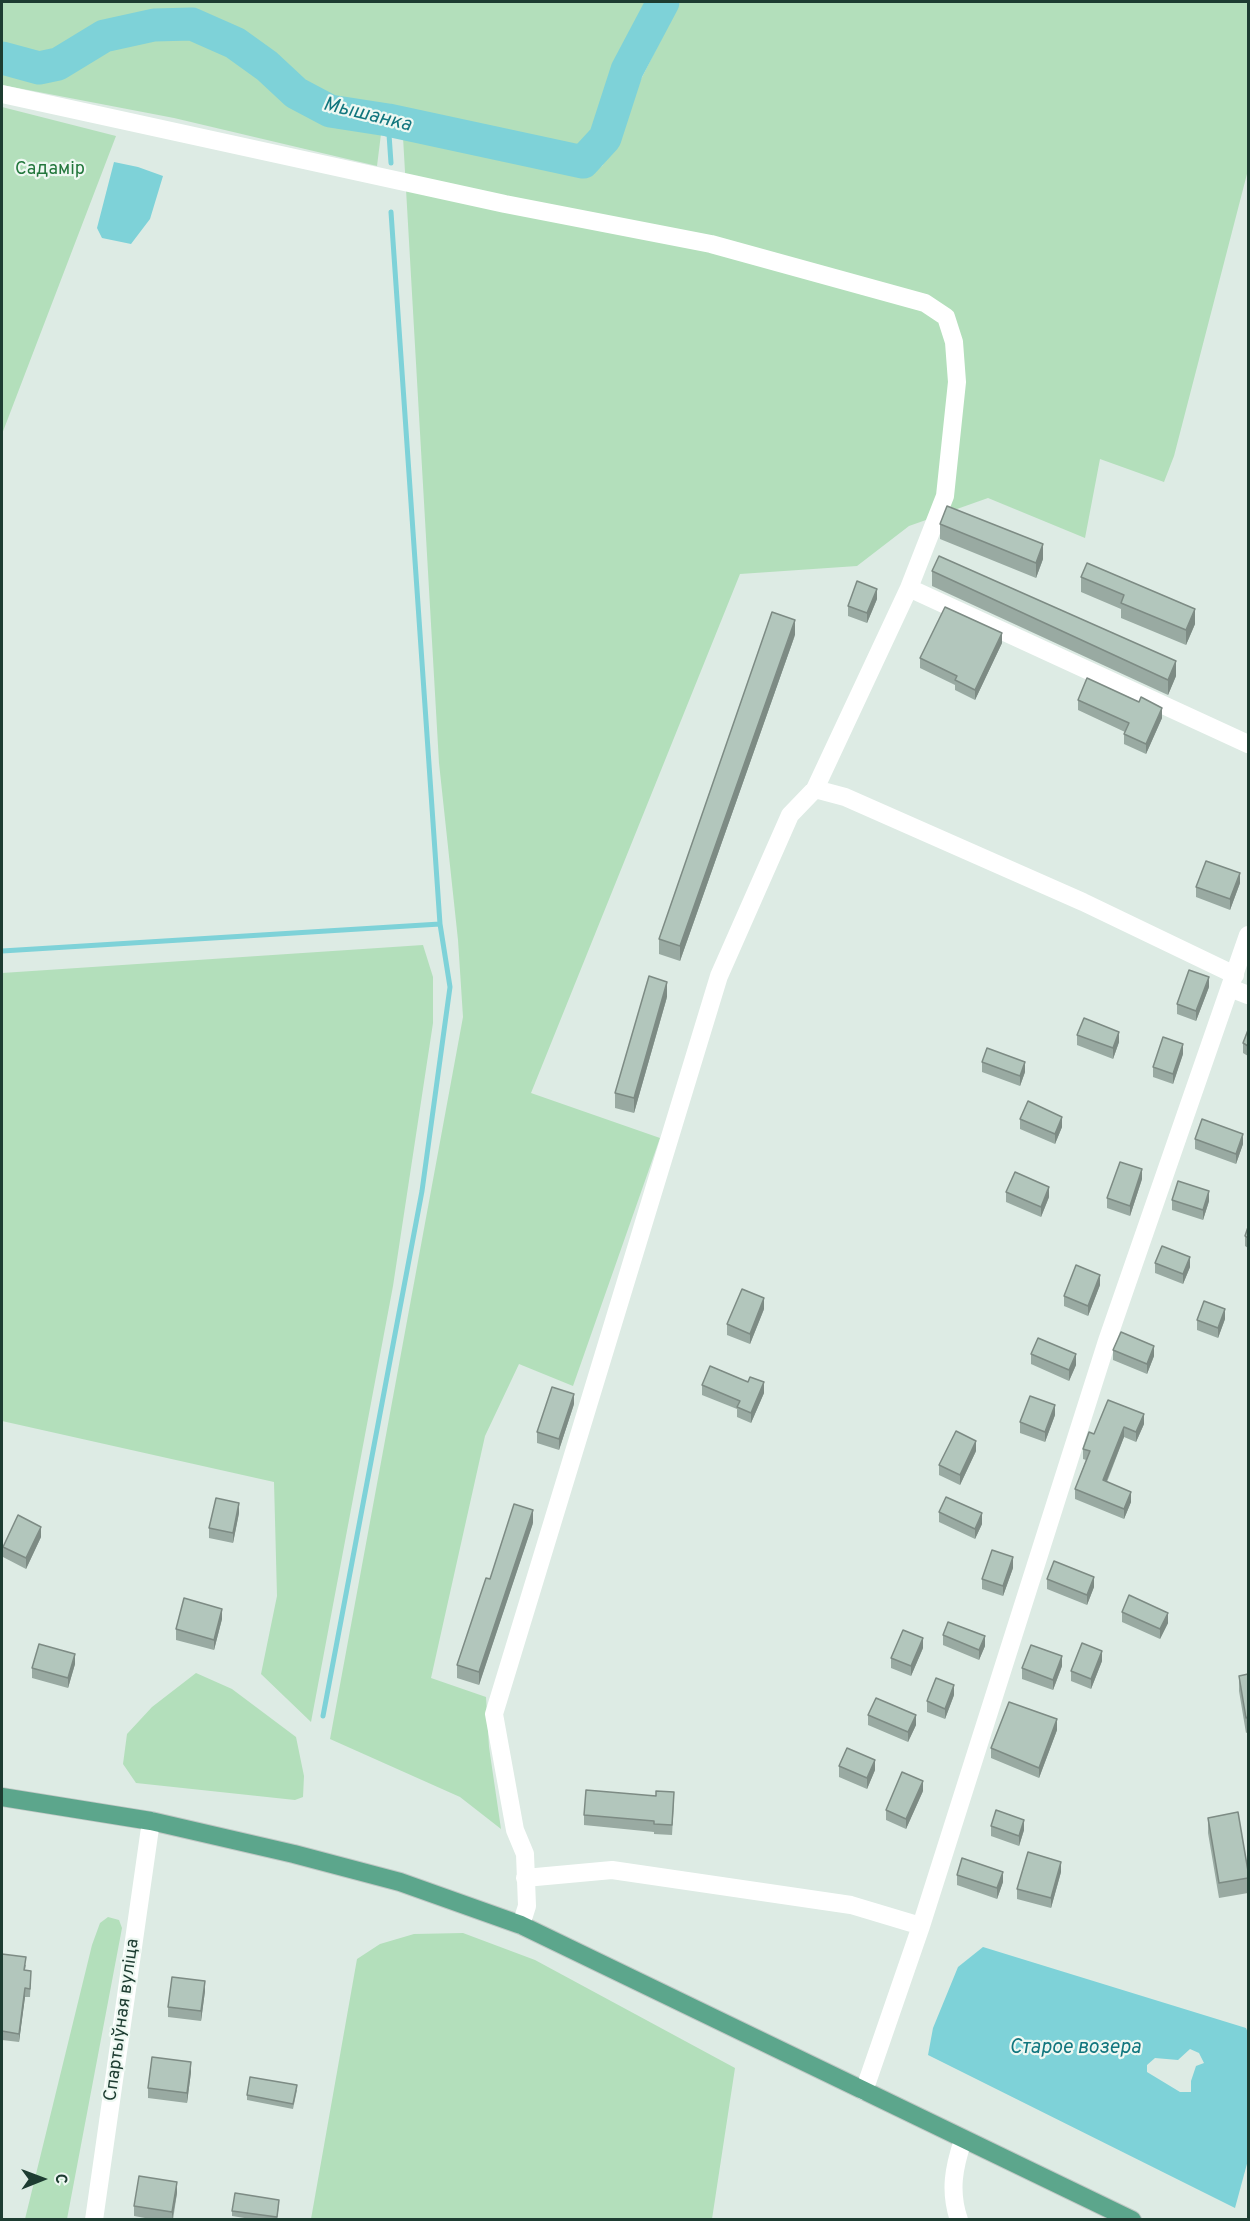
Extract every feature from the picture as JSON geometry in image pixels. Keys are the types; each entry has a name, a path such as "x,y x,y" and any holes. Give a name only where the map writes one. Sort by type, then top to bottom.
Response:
{"main road":[{"path":"2,1797 151,1821 294,1854 400,1882 521,1926 1132,2220"}],"street":[{"path":"2,94 505,204 711,244 925,303 946,317 954,342 957,382 945,496 909,588 814,789 790,815 719,976 494,1714 515,1830 525,1854 527,1906 521,1926"},
{"path":"909,588 1248,744"},
{"path":"814,789 845,797 1083,902 1232,982 1248,995"},
{"path":"864,2091 921,1926 1107,1341 1248,935"},
{"name":"Спартыўная вуліца","path":"94,2220 151,1821"},
{"path":"525,1878 612,1870 851,1905 921,1926"},
{"path":"959,2220 955,2209 953,2171 963,2140"}],"green space":[{"path":"2,2 650,2 630,40 612,93 592,137 579,148 568,150 390,110 341,103 314,93 290,75 263,48 196,16 169,12 111,24 83,35 55,55 36,56 2,45"},
{"path":"680,2 1248,2 1248,170 1174,456 1164,482 1100,459 1085,538 988,498 909,526 857,566 740,574 531,1093 660,1138 573,1386 519,1364 485,1436 431,1678 486,1697 489,1747 501,1829 460,1797 330,1739 463,1017 458,940 439,763 403,137 578,175 602,166 620,140 634,93"},
{"path":"173,35 207,41 248,65 286,101 321,120 370,129 381,134 377,166 174,118 2,85 2,72 40,75 70,70 129,40"},
{"name":"Садамір","path":"2,107 116,136 2,434"},
{"path":"423,945 433,977 433,1023 393,1286 311,1722 261,1674 277,1596 274,1482 2,1421 2,973"},
{"path":"196,1673 232,1689 296,1737 304,1776 303,1797 295,1800 136,1783 123,1764 127,1734 152,1707"},
{"path":"108,1917 119,1920 122,1928 67,2219 25,2219 92,1945 100,1923"},
{"path":"463,1933 535,1960 735,2068 712,2219 311,2219 357,1959 380,1944 414,1934"}],"water":[{"path":"114,162 163,176 150,219 131,244 102,238 97,228"},
{"name":"Старое возера","path":"983,1947 1246,2028 1248,2033 1248,2160 1235,2208 928,2055 933,2028 958,1967","holes":["1190,2049 1199,2053 1204,2063 1196,2066 1191,2081 1191,2092 1180,2092 1147,2072 1147,2065 1155,2058 1178,2060"]}],"building":[{"path":"947,506 1043,544 1036,563 940,524"},
{"path":"939,556 1176,661 1168,680 932,571"},
{"path":"1087,563 1195,609 1186,630 1121,603 1124,595 1081,577"},
{"path":"857,581 877,589 867,613 848,606"},
{"path":"945,607 1002,633 975,690 955,680 957,676 920,658"},
{"path":"772,612 795,620 680,946 659,939"},
{"path":"1087,678 1139,702 1141,697 1162,708 1146,744 1124,734 1129,723 1078,700"},
{"path":"1206,861 1240,873 1230,899 1196,887"},
{"path":"1189,970 1209,977 1196,1011 1177,1004"},
{"path":"649,976 667,982 634,1098 615,1093"},
{"path":"1084,1018 1119,1032 1113,1048 1077,1035"},
{"path":"1248,1030 1248,1046 1243,1043"},
{"path":"1163,1037 1183,1044 1173,1074 1153,1067"},
{"path":"987,1048 1025,1062 1020,1076 982,1062"},
{"path":"1028,1101 1062,1117 1055,1134 1020,1119"},
{"path":"1202,1119 1243,1134 1236,1154 1195,1139"},
{"path":"1120,1162 1142,1169 1130,1206 1107,1198"},
{"path":"1015,1172 1049,1187 1041,1207 1006,1192"},
{"path":"1178,1181 1209,1191 1203,1210 1172,1200"},
{"path":"1162,1246 1190,1257 1183,1274 1155,1263"},
{"path":"1076,1265 1100,1275 1088,1306 1064,1296"},
{"path":"742,1289 764,1298 750,1334 727,1324"},
{"path":"1204,1301 1225,1309 1218,1328 1197,1320"},
{"path":"1121,1332 1154,1346 1147,1364 1113,1350"},
{"path":"1038,1338 1076,1354 1069,1370 1031,1354"},
{"path":"710,1366 748,1382 750,1377 764,1382 751,1413 737,1407 740,1401 702,1385"},
{"path":"552,1387 574,1394 559,1439 537,1432"},
{"path":"1030,1396 1055,1405 1045,1432 1020,1422"},
{"path":"1108,1400 1144,1414 1136,1432 1124,1427 1103,1480 1131,1492 1124,1509 1075,1489 1090,1451 1083,1449 1089,1432 1094,1434"},
{"path":"956,1431 976,1441 960,1475 939,1465"},
{"path":"946,1497 982,1513 975,1529 939,1512"},
{"path":"216,1498 239,1503 233,1533 209,1528"},
{"path":"514,1504 533,1510 479,1672 457,1665 486,1578 490,1579"},
{"path":"18,1515 41,1527 26,1558 3,1547"},
{"path":"992,1550 1013,1557 1003,1586 982,1579"},
{"path":"1054,1561 1094,1577 1087,1595 1047,1579"},
{"path":"1129,1595 1168,1613 1160,1629 1122,1612"},
{"path":"184,1598 222,1609 214,1640 176,1629"},
{"path":"948,1622 985,1636 979,1650 943,1635"},
{"path":"903,1630 923,1638 911,1666 891,1658"},
{"path":"1082,1643 1102,1651 1091,1679 1071,1671"},
{"path":"39,1644 75,1654 68,1678 32,1668"},
{"path":"1031,1645 1062,1656 1053,1680 1022,1668"},
{"path":"1248,1674 1248,1717 1246,1718 1239,1676"},
{"path":"936,1678 954,1685 945,1709 927,1701"},
{"path":"876,1698 916,1715 908,1732 868,1715"},
{"path":"1009,1702 1057,1719 1039,1768 991,1748"},
{"path":"847,1748 875,1760 867,1778 839,1766"},
{"path":"902,1772 923,1781 906,1819 886,1810"},
{"path":"586,1790 656,1796 656,1791 674,1792 672,1825 654,1824 654,1821 584,1815"},
{"path":"996,1810 1024,1820 1019,1836 991,1826"},
{"path":"1238,1812 1248,1878 1219,1883 1208,1818"},
{"path":"1028,1852 1061,1862 1051,1898 1017,1889"},
{"path":"962,1858 1003,1872 997,1888 957,1875"},
{"path":"2,1954 26,1957 24,1970 31,1971 30,1989 25,1988 19,2034 2,2031"},
{"path":"172,1977 205,1981 201,2011 168,2007"},
{"path":"152,2057 191,2062 187,2093 148,2088"},
{"path":"250,2077 297,2085 293,2104 247,2095"},
{"path":"139,2176 177,2182 172,2212 134,2206"},
{"path":"235,2193 279,2200 277,2217 232,2211"}],"waterway":[{"name":"Мышанка","path":"2,58 39,68 58,64 104,36 154,25 192,24 235,43 267,66 296,93 330,111 388,120 583,162 605,138 627,70 663,2"},
{"path":"388,120 391,163"},
{"path":"323,1716 422,1191 450,987 440,924 391,212"},
{"path":"2,951 440,924"}]}
